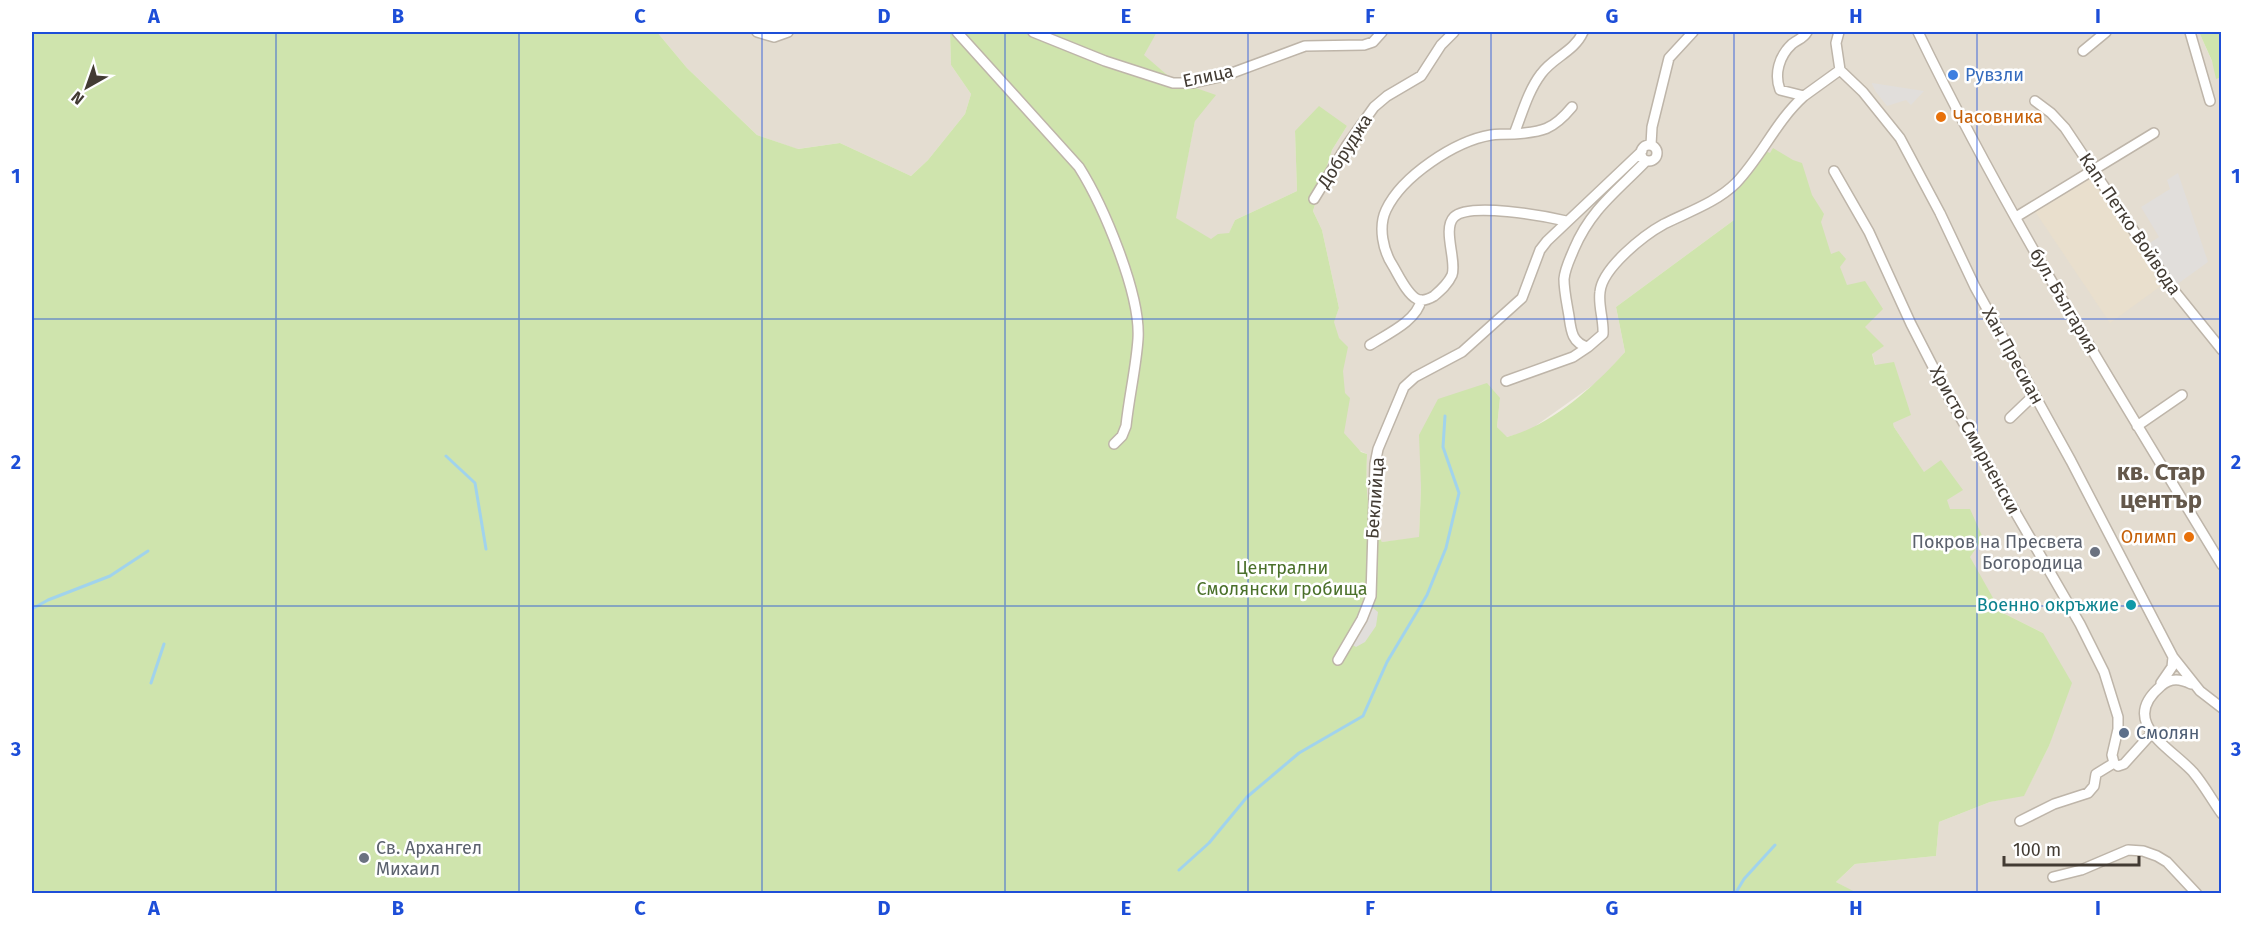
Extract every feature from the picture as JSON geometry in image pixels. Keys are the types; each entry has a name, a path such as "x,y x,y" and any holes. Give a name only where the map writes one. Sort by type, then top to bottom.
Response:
{"street":[{"path":"757,32 774,37 788,32"},
{"path":"957,32 1079,166 1105,216 1120,256 1137,319 1138,339 1126,426 1122,436 1114,444"},
{"name":"Елица","path":"1033,32 1156,79 1184,83 1224,76 1305,46 1364,45 1378,39 1382,32"},
{"name":"Добруджа","path":"1314,199 1347,145 1374,107 1387,96 1421,76 1441,45 1454,32"},
{"path":"1514,134 1533,87 1542,72 1570,50 1583,32"},
{"path":"1651,145 1652,127 1667,65 1675,50 1693,32"},
{"path":"1804,96 1780,90 1777,82 1778,64 1792,44 1806,34 1815,32"},
{"path":"1506,381 1573,357 1603,334 1599,292 1610,268 1662,225 1724,193 1736,183 1789,110 1839,67 1836,43 1839,32"},
{"name":"бул. България","path":"1918,32 1953,102 2056,290 2222,565"},
{"path":"2083,51 2106,32"},
{"path":"2190,32 2210,101"},
{"name":"Хан Пресиан","path":"1839,67 1863,92 1900,138 1940,213 1975,287 2071,461 2173,657 2193,685 2222,708"},
{"name":"Кап. Петко Войвода","path":"2035,101 2065,128 2172,288 2222,350"},
{"path":"1566,221 1540,215 1490,211 1472,211 1455,216 1450,232 1453,274 1445,286 1428,300 1415,299 1410,293 1391,262 1383,240 1383,221 1386,209 1406,183 1422,168 1465,144 1490,135 1540,132 1548,129 1564,117 1572,107"},
{"path":"2016,217 2154,132"},
{"path":"1646,161 1642,151 1646,146 1651,145"},
{"path":"1588,347 1581,345 1573,338 1564,280 1566,266 1586,223 1596,210 1646,161 1653,161 1658,155 1657,150 1651,145"},
{"name":"Беклийца","path":"1338,660 1362,619 1371,596 1375,464 1378,449 1404,387 1415,377 1462,352 1522,298 1540,250 1566,221 1642,151"},
{"name":"Христо Смирненски","path":"1834,171 1869,231 1911,324 1948,396 2080,624 2104,672 2118,717 2118,729 2112,755 2114,763"},
{"path":"1370,345 1411,317 1417,311 1421,300"},
{"path":"2010,418 2034,395"},
{"path":"2137,426 2182,395"},
{"path":"2173,657 2172,667 2149,700 2145,722 2151,734 2192,772 2222,814"},
{"path":"2159,688 2171,680 2181,679 2193,685"},
{"path":"2020,821 2054,804 2088,793 2094,786 2096,774 2114,763 2118,766 2124,764 2151,734"},
{"path":"2053,877 2081,870 2128,850 2143,851 2157,855 2167,862 2197,894"}],"shaded area":[{"path":"657,32 950,32 951,65 971,94 965,114 928,160 911,176 840,143 797,149 757,135 687,68"},
{"path":"1157,32 2199,32 2222,84 2221,893 1857,894 1836,882 1855,864 1936,856 1939,822 1990,802 2024,795 2049,746 2057,718 2043,633 2001,612 1975,568 1938,494 1894,427 1867,337 1734,193 1734,220 1616,307 1625,352 1600,380 1527,432 1506,437 1497,427 1500,398 1421,487 1419,538 1382,542 1373,527 1366,498 1367,454 1343,443 1331,329 1339,308 1322,230 1313,211 1332,150 1347,126 1295,131 1297,191 1235,220 1223,247 1175,218 1195,121 1173,80 1143,55"},
{"path":"1872,83 1924,91 1911,105 1906,100 1887,106"},
{"path":"2178,173 2208,262 2172,288 2145,246 2159,237 2141,207 2170,189 2167,180"},
{"path":"2092,174 2165,283 2110,323 2034,210"},
{"path":"1373,608 1378,612 1376,626 1365,642 1356,647 1351,644"}],"green space":[{"name":"Централни Смолянски гробища","path":"32,32 657,32 687,68 757,135 798,149 840,143 911,176 928,160 965,114 971,94 951,65 950,32 1157,32 1144,55 1173,80 1216,95 1195,121 1176,218 1211,239 1218,234 1229,233 1235,220 1297,191 1295,131 1319,106 1347,126 1332,150 1313,211 1322,230 1339,308 1334,322 1339,338 1348,347 1343,371 1345,393 1350,398 1344,433 1361,452 1367,454 1367,489 1370,510 1372,521 1382,542 1419,537 1421,487 1419,435 1438,399 1487,383 1500,398 1497,427 1507,437 1540,423 1572,403 1625,352 1616,307 1734,220 1734,193 1765,151 1770,153 1773,148 1802,163 1812,195 1824,214 1821,222 1831,254 1839,251 1846,259 1840,267 1847,285 1865,281 1883,309 1865,327 1884,346 1872,354 1875,365 1894,362 1911,415 1893,423 1894,427 1924,472 1941,460 1963,490 1947,500 1950,509 1970,509 1983,538 1970,557 2001,612 2043,633 2072,683 2049,746 2024,796 1990,802 1939,822 1936,856 1855,864 1836,882 1857,893 32,893"},
{"path":"2199,32 2221,32 2221,84 2219,78 2216,79 2212,61"}],"waterway":[{"path":"1179,870 1209,843 1247,797 1299,753 1363,716 1387,662 1427,595 1446,548 1459,493 1443,447 1445,416"},
{"path":"446,456 475,483 486,549"},
{"path":"32,609 48,600 110,576 148,551"},
{"path":"151,683 164,644"},
{"path":"1735,894 1744,879 1775,845"}],"place":[{"name":"Рувзли","path":"1953,75"},
{"name":"Часовника","path":"1941,117"},
{"name":"Олимп","path":"2189,537"},
{"name":"Покров на Пресвета Богородица","path":"2095,552"},
{"name":"Военно окръжие","path":"2131,605"},
{"name":"Смолян","path":"2124,733"},
{"name":"Св. Архангел Михаил","path":"364,858"}],"district":[{"name":"кв. Стар център","path":"2161,486"}]}
